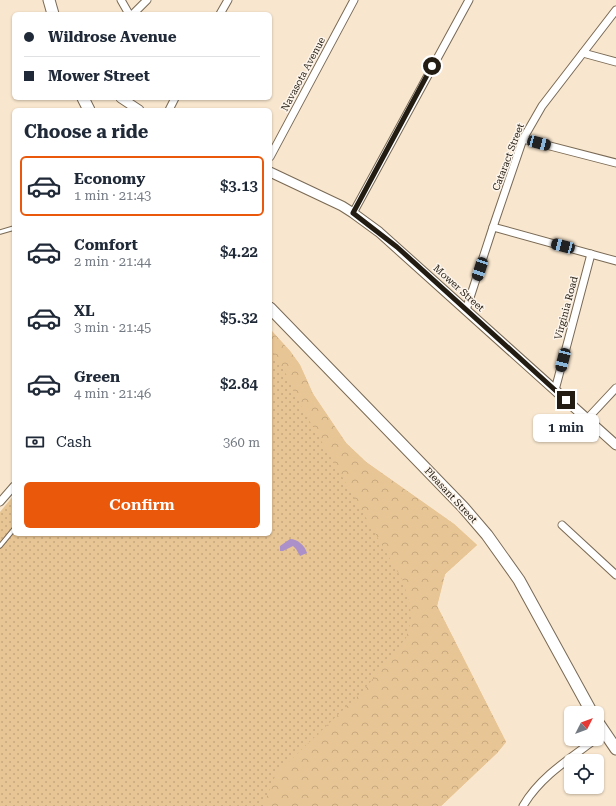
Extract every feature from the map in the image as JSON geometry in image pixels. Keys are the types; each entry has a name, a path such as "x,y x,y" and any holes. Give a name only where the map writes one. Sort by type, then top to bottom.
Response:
{"main road":[{"path":"49,0 53,12"},
{"name":"Pleasant Street","path":"272,310 480,527 519,580 588,706"},
{"path":"604,741 616,749"}],"street":[{"path":"120,0 128,12"},
{"path":"136,12 147,0"},
{"path":"221,12 228,0"},
{"name":"Navasota Avenue","path":"272,153 354,0"},
{"path":"353,213 469,0"},
{"name":"Cataract Street","path":"466,310 523,139 540,110 616,10"},
{"path":"583,53 616,62"},
{"path":"124,100 136,108"},
{"path":"523,139 616,163"},
{"name":"Mower Street","path":"272,173 330,200 353,213 397,247 616,445"},
{"path":"493,228 616,261"},
{"name":"Virginia Road","path":"555,390 591,254"},
{"path":"587,419 616,388"},
{"path":"0,502 12,488"},
{"path":"562,525 616,575"},
{"path":"523,806 535,788 544,779 587,746"}],"lane":[{"path":"0,232 12,229"},
{"path":"0,546 12,531"}],"green space":[{"path":"272,331 290,351 300,365 313,394 346,443 366,462 454,524 477,545 445,574 437,606 506,742 497,753 441,806 0,806 0,512 12,497 12,536 272,536"},
{"path":"272,331 290,351 300,365 313,394 346,443 366,462 454,524 477,545 445,574 437,606 506,742 497,753 441,806 263,806 276,774 363,691 406,638 411,621 410,605 403,581 302,408 285,372 272,350"}],"water":[{"path":"290,539 301,543 307,553 300,556 293,546 280,551 280,546"}],"route":[{"path":"432,66 353,213 367,222 397,247 566,400"}]}
